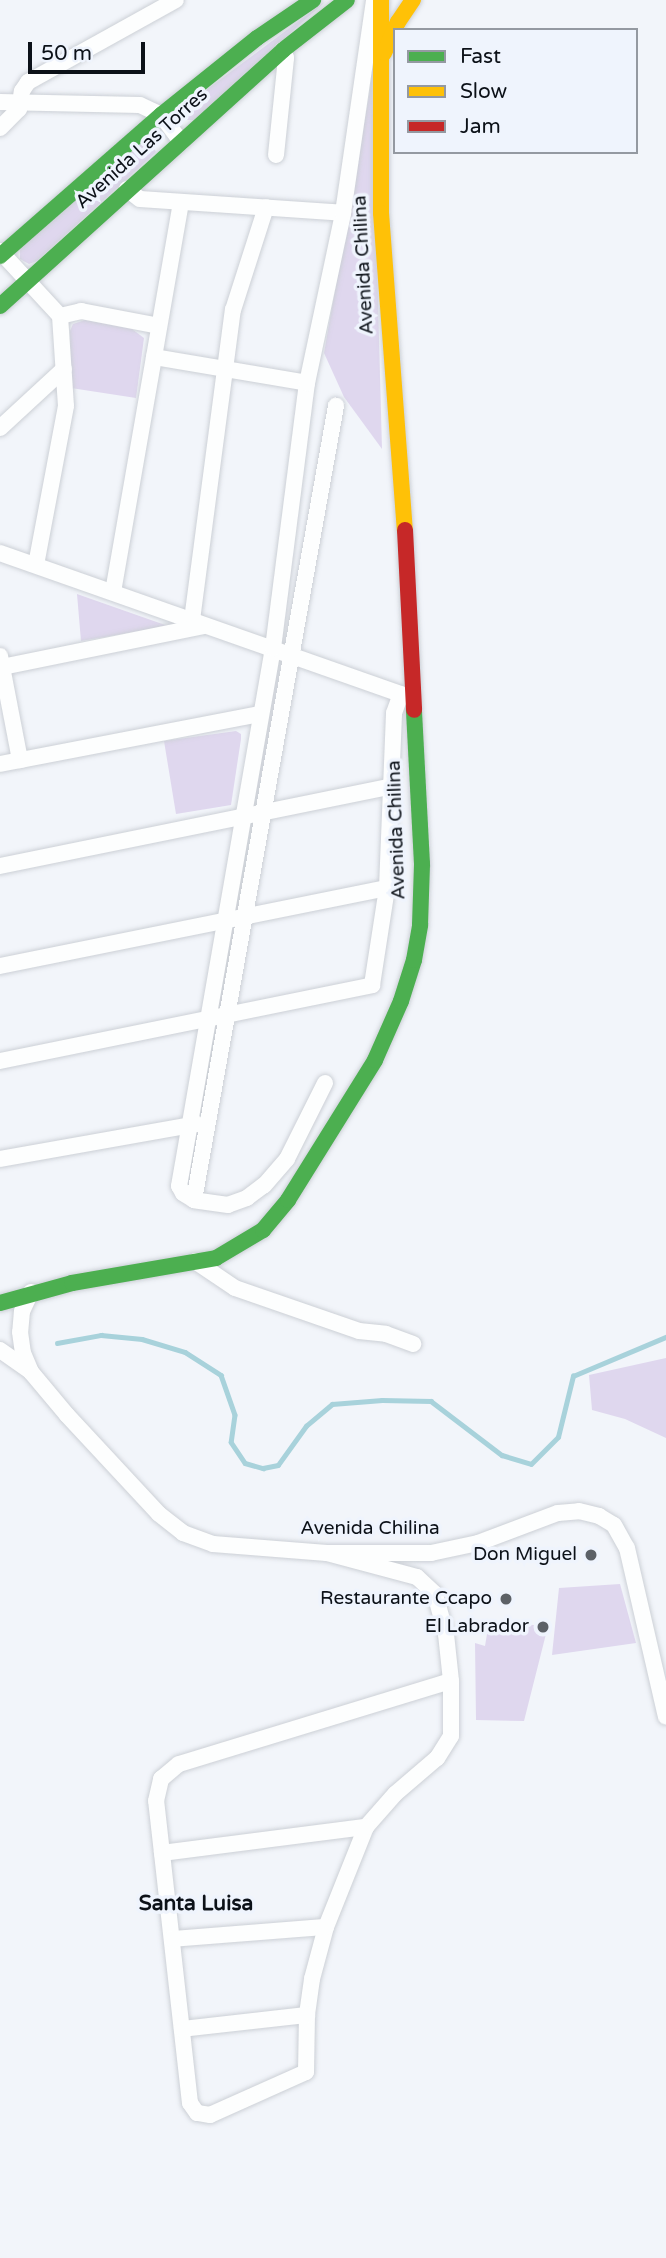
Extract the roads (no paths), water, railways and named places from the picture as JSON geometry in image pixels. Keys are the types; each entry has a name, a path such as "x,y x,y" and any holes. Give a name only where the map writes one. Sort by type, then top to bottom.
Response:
{"street":[{"path":"0,128 19,109 22,91 28,82 176,0"},
{"name":"Avenida Las Torres","path":"1,253 161,115 257,38 313,0"},
{"name":"Avenida Las Torres","path":"0,306 283,50 347,0"},
{"path":"325,1083 286,1159 264,1185 247,1198 228,1205 194,1200 183,1193 179,1186 189,1125 273,648 307,383 343,213 374,0"},
{"name":"Avenida Chilina","path":"381,0 384,279 401,442 407,696 422,864 420,925 414,960 401,1001 375,1060 288,1200 263,1230 216,1258 31,1292 22,1311 20,1332 23,1353 32,1373 67,1416 159,1514 183,1533 213,1544 327,1553 431,1553 478,1543 558,1513 579,1511 599,1516 614,1525 627,1548 666,1717"},
{"path":"392,0 405,0"},
{"name":"Avenida Chilina","path":"395,28 414,0"},
{"name":"Avenida Chilina","path":"381,61 393,33"},
{"path":"276,155 286,58 283,50"},
{"path":"0,102 140,105 161,115 181,142"},
{"path":"127,189 140,199 343,213"},
{"path":"113,592 181,202"},
{"path":"199,622 233,310 266,207"},
{"path":"1,253 60,316 66,406 36,565"},
{"path":"60,316 81,311 159,326"},
{"path":"154,356 307,383"},
{"path":"0,428 64,369"},
{"path":"194,1200 336,406"},
{"path":"0,552 407,696 394,713 387,888 372,985 0,1061"},
{"path":"20,761 1,662 199,622"},
{"path":"0,764 260,713"},
{"path":"0,866 390,787"},
{"path":"0,966 387,888"},
{"path":"0,1159 207,1122"},
{"path":"195,1261 235,1288 359,1331 386,1334 413,1344"},
{"path":"0,1303 31,1292"},
{"name":"Avenida Chilina","path":"0,1350 32,1373"},
{"path":"327,1553 416,1577 435,1594 446,1634 451,1681 453,1723 446,1748 395,1794 366,1827 326,1927 312,1979 307,2015 306,2072 206,2116 197,2113 190,2103 156,1790 168,1770 178,1764 451,1681"},
{"path":"162,1853 366,1827"},
{"path":"172,1939 326,1927"},
{"path":"182,2029 307,2015"}],"waterway":[{"path":"57,1343 101,1335 142,1339 185,1352 221,1375 235,1415 231,1442 245,1463 263,1468 278,1465 306,1426 332,1404 382,1400 431,1401 502,1455 531,1464 558,1437 573,1376 666,1337"}],"place":[{"name":"Don Miguel","path":"591,1555"},
{"name":"Restaurante Ccapo","path":"506,1599"},
{"name":"El Labrador","path":"543,1627"}],"district":[{"name":"Santa Luisa","path":"196,1904"}]}
